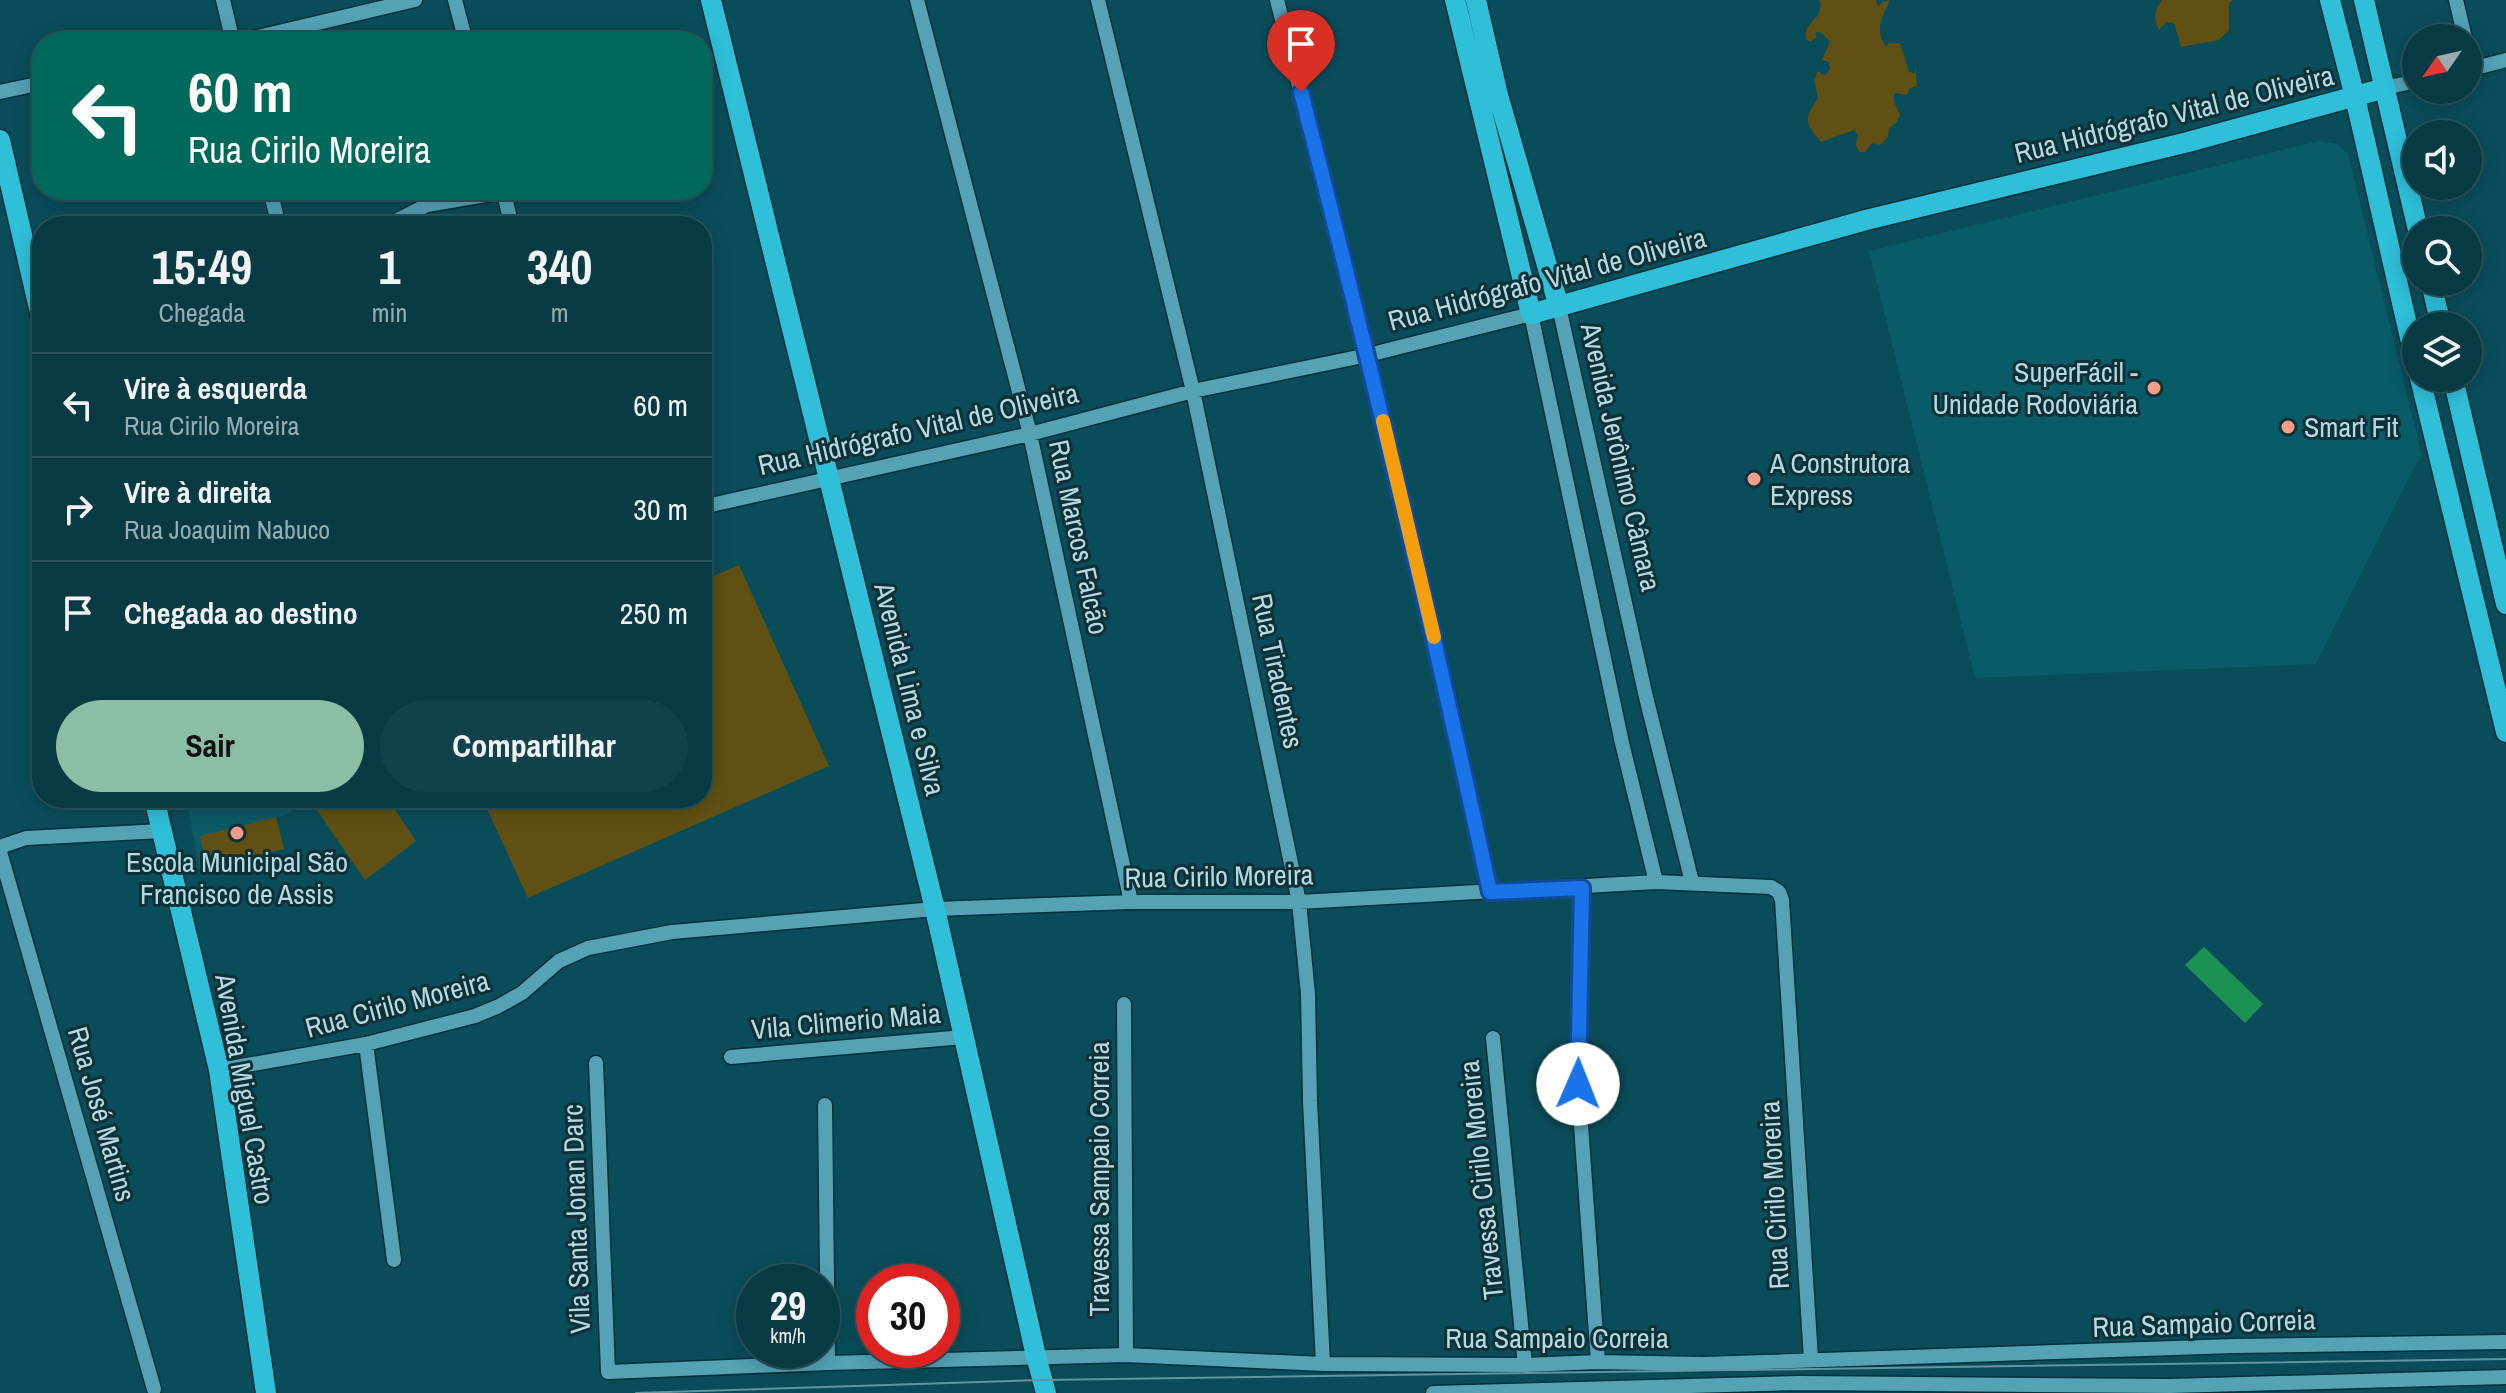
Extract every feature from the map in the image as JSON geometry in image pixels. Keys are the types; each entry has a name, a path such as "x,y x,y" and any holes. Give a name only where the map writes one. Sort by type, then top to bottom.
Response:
{"main road":[{"name":"Avenida Jerônimo Câmara","path":"1455,0 1531,314"},
{"name":"Avenida Jerônimo Câmara","path":"1476,0 1498,95 1559,307"},
{"path":"2330,0 2404,312"},
{"path":"2364,0 2415,216"},
{"name":"Avenida Lima e Silva","path":"717,1 829,478 935,909 1046,1393"},
{"name":"Rua Hidrógrafo Vital de Oliveira","path":"1531,314 1866,220 2188,142 2385,88"},
{"path":"0,140 32,278"},
{"path":"2423,392 2506,732"},
{"path":"2456,392 2505,598 2475,602"},
{"name":"Avenida Miguel Castro","path":"156,808 219,1070 266,1393"}],"street":[{"path":"223,0 232,32"},
{"path":"278,32 415,0"},
{"path":"455,0 463,32"},
{"name":"Rua Marcos Falcão","path":"917,0 1030,434 1131,902"},
{"name":"Rua Tiradentes","path":"1098,0 1193,391 1299,902 1308,994 1323,1364"},
{"path":"1277,0 1368,355 1454,720 1490,892"},
{"path":"2456,0 2462,24"},
{"path":"2482,66 2506,60"},
{"path":"2385,88 2402,84"},
{"path":"0,92 32,85"},
{"path":"406,216 427,205 454,200"},
{"name":"Avenida Jerônimo Câmara","path":"1559,307 1646,697 1692,882"},
{"name":"Rua Hidrógrafo Vital de Oliveira","path":"712,505 1030,434 1193,391 1368,355 1531,314"},
{"name":"Avenida Jerônimo Câmara","path":"1531,314 1622,743 1656,882"},
{"path":"0,850 26,838 162,831"},
{"name":"Rua José Martins","path":"0,850 154,1389"},
{"name":"Rua Cirilo Moreira","path":"219,1070 366,1044 475,1016 522,993 559,961 588,948 672,932 935,909 1131,902 1299,902 1656,882 1771,887 1781,897 1811,1359"},
{"path":"1582,888 1578,1084 1598,1362"},
{"name":"Travessa Sampaio Correia","path":"1124,1004 1126,1355"},
{"name":"Vila Climerio Maia","path":"731,1057 964,1037"},
{"name":"Travessa Cirilo Moreira","path":"1493,1038 1525,1365"},
{"path":"366,1044 394,1260"},
{"name":"Vila Santa Jonan Darc","path":"596,1063 608,1372"},
{"path":"825,1105 827,1264"},
{"name":"Rua Sampaio Correia","path":"840,1363 1126,1355 1323,1364 1703,1364 2234,1346 2506,1342"},
{"name":"Rua Sampaio Correia","path":"608,1372 736,1367"},
{"name":"Rua Sampaio Correia","path":"1433,1393 2170,1386 2506,1377"}],"shaded area":[{"path":"1819,0 1876,0 1878,7 1890,0 1880,24 1882,41 1886,47 1889,43 1900,43 1909,72 1915,73 1915,63 1917,86 1910,88 1907,95 1894,93 1900,115 1889,128 1888,137 1880,145 1872,143 1865,152 1859,152 1856,144 1858,135 1854,130 1821,142 1809,125 1808,116 1818,98 1814,80 1818,71 1825,76 1830,69 1829,62 1822,60 1830,41 1820,32 1815,32 1817,37 1810,42 1806,39 1807,28 1819,13"},
{"path":"2162,0 2233,0 2229,3 2229,30 2219,40 2181,47 2174,23 2166,22 2159,30 2157,26 2155,15"},
{"name":"SuperFácil - Unidade Rodoviária","path":"2319,141 2337,144 2348,154 2402,374 2402,392 2406,392 2422,456 2316,664 1975,678 1869,251"},
{"path":"739,565 829,766 528,898 487,808 712,808 712,577"},
{"name":"Escola Municipal São Francisco de Assis","path":"188,808 294,808 276,817 284,849 200,870"},
{"path":"315,808 394,808 416,841 365,880"},
{"path":"276,817 284,849 207,867 200,836"},
{"path":"2204,947 2263,1004 2245,1023 2185,965"}],"tram line":[{"path":"636,1393 1043,1380 2506,1359"}],"slow traffic":[{"path":"1383,421 1434,637"}],"place":[{"name":"SuperFácil - Unidade Rodoviária","path":"2154,388"},
{"name":"Smart Fit","path":"2288,427"},
{"name":"A Construtora Express","path":"1754,479"},
{"name":"Escola Municipal São Francisco de Assis","path":"237,833"}],"route":[{"path":"1301,92 1368,355 1454,720 1490,892 1582,888 1578,1084"}]}
